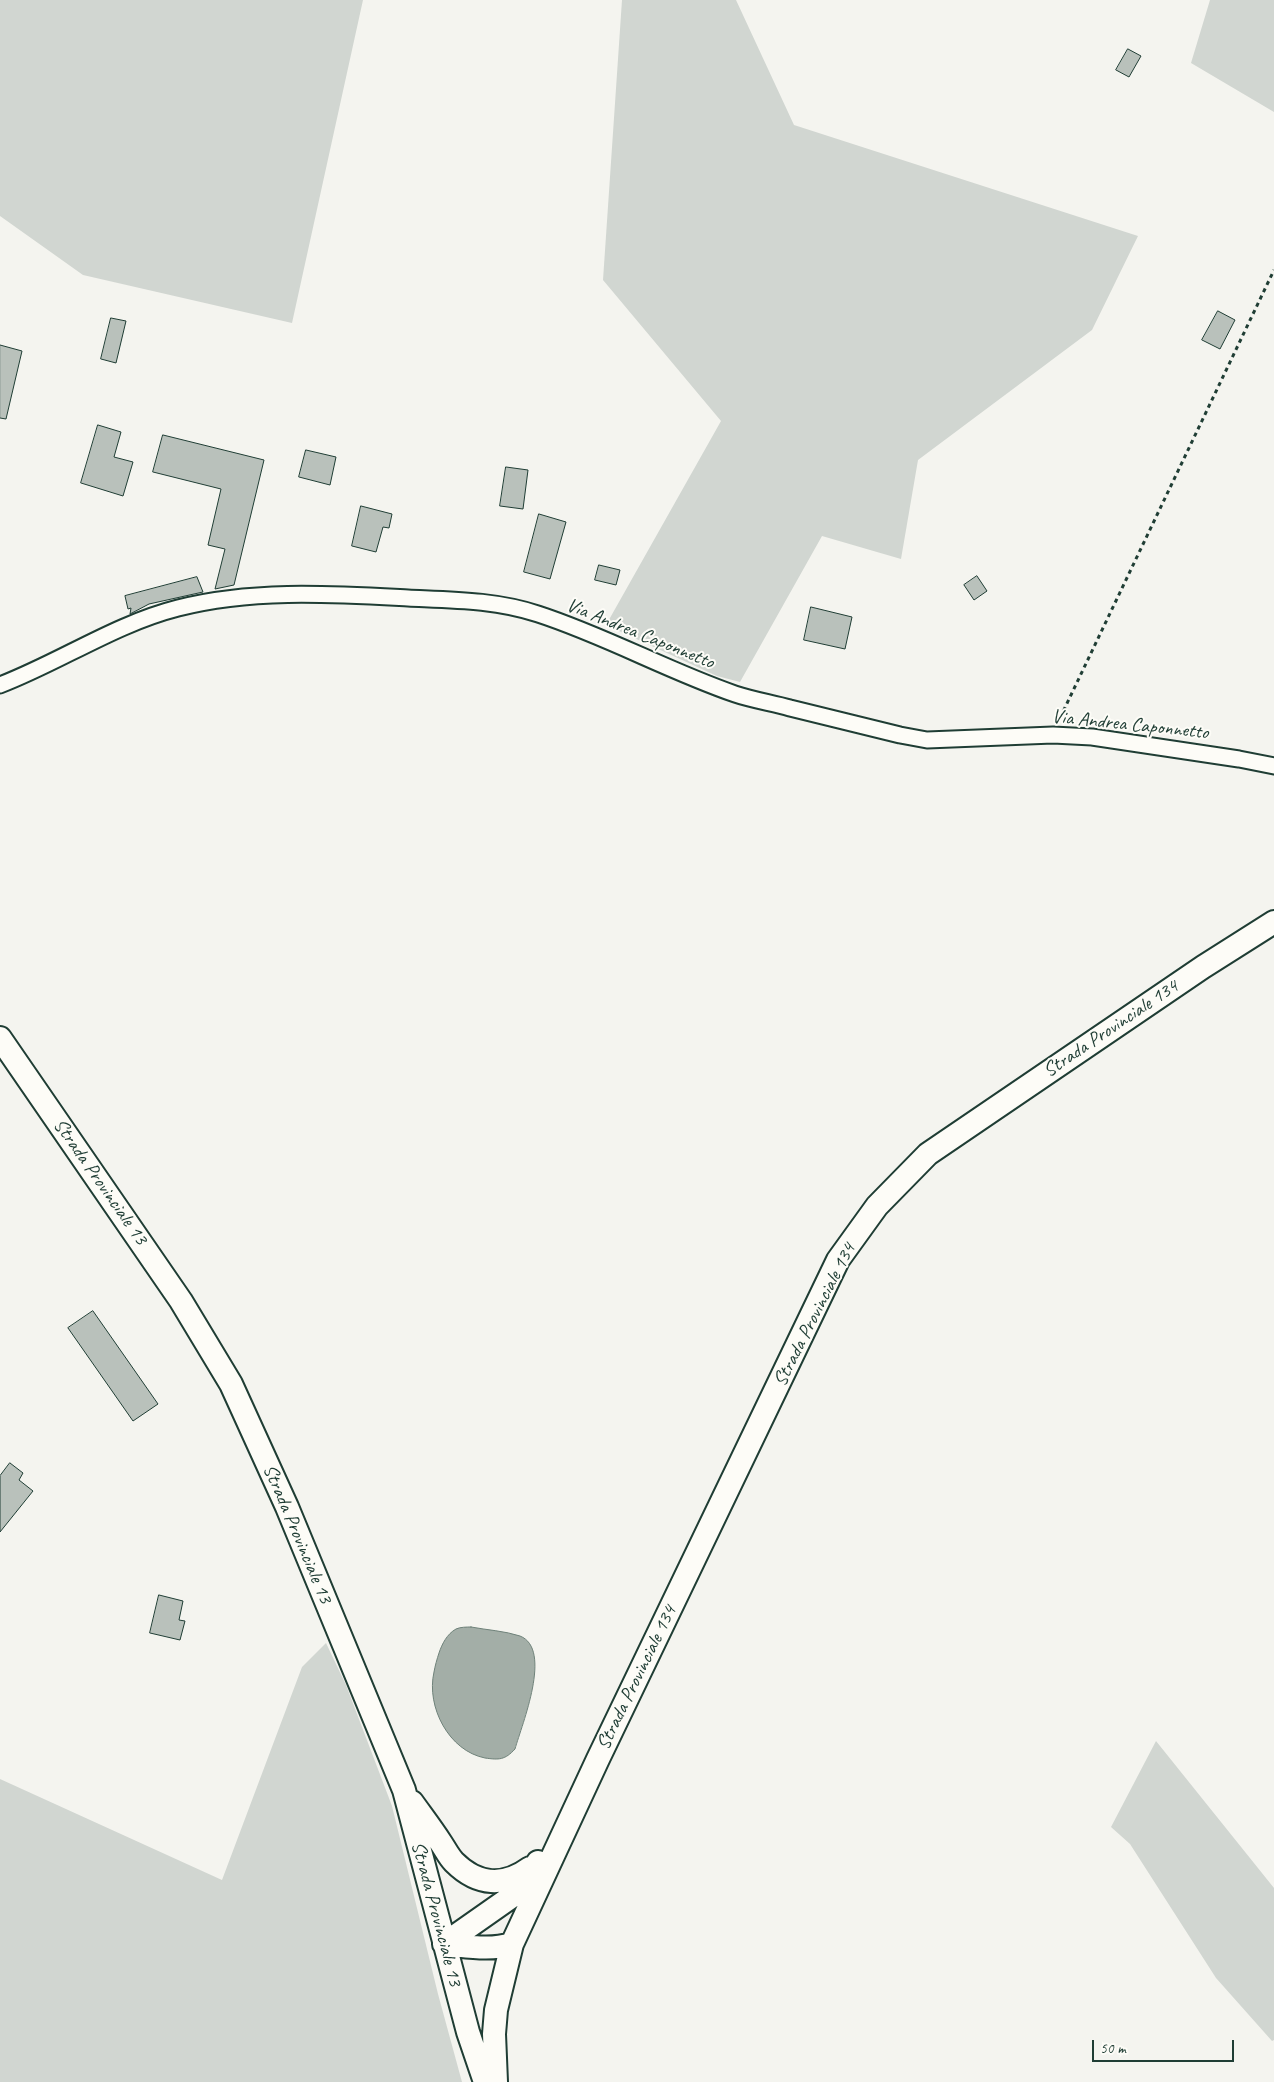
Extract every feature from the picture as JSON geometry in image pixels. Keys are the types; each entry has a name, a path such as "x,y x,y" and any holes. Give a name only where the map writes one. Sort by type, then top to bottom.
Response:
{"main road":[{"name":"Strada Provinciale 134","path":"598,1759 838,1260 877,1206 928,1154 1203,967 1274,922"},
{"name":"Strada Provinciale 13","path":"0,1038 149,1253 181,1301 231,1384 287,1507 404,1790 468,2032 484,2082"},
{"path":"444,1944 511,1897 525,1882 598,1759"},
{"path":"496,2082 494,2034 496,2010 512,1944 598,1759"},
{"path":"404,1790 454,1862 470,1873 493,1882 508,1881 520,1876 539,1861"},
{"path":"444,1944 500,1948 512,1944"}],"street":[{"name":"Via Andrea Caponnetto","path":"0,685 26,675 135,622 177,608 226,599 274,595 359,596 473,601 511,607 576,628 738,695 900,735 927,740 1052,735 1092,737 1274,766"}],"path":[{"path":"1052,735 1274,270"}],"shaded area":[{"path":"0,0 363,0 292,323 83,275 0,216"},
{"path":"622,0 736,0 794,125 1138,236 1092,330 918,460 901,559 822,536 740,682 717,676 606,625 721,421 603,280"},
{"path":"1210,0 1274,0 1274,112 1191,63"},
{"path":"461,1627 471,1627 520,1636 530,1644 534,1656 535,1671 532,1688 515,1749 502,1758 485,1758 472,1754 461,1747 451,1737 437,1713 432,1685 438,1655 447,1636"},
{"path":"326,1643 346,1685 392,1806 438,1994 462,2082 0,2082 0,1779 222,1880 302,1667"},
{"path":"1156,1741 1274,1888 1274,2040 1272,2041 1216,1978 1130,1844 1111,1827"}],"building":[{"path":"1128,49 1141,56 1129,77 1116,70"},
{"path":"1218,311 1235,320 1220,349 1202,340"},
{"path":"111,318 126,321 116,363 101,359"},
{"path":"0,345 22,351 6,419 0,418"},
{"path":"98,425 121,432 114,457 133,462 123,496 81,483"},
{"path":"163,435 264,460 234,585 215,589 225,549 208,545 221,489 153,472"},
{"path":"306,450 336,457 330,485 299,477"},
{"path":"506,467 528,470 523,509 500,506"},
{"path":"361,506 392,514 389,528 383,527 376,552 352,546"},
{"path":"539,514 566,522 550,579 524,572"},
{"path":"599,565 620,570 616,585 595,580"},
{"path":"977,576 987,591 974,600 964,585"},
{"path":"197,577 203,592 149,604 130,614 131,608 128,609 125,596"},
{"path":"811,607 852,617 845,649 804,640"},
{"path":"93,1311 158,1404 133,1421 68,1328"},
{"path":"10,1463 23,1473 19,1480 33,1491 0,1532 0,1476"},
{"path":"159,1595 183,1601 179,1620 185,1621 180,1640 150,1633"}]}
